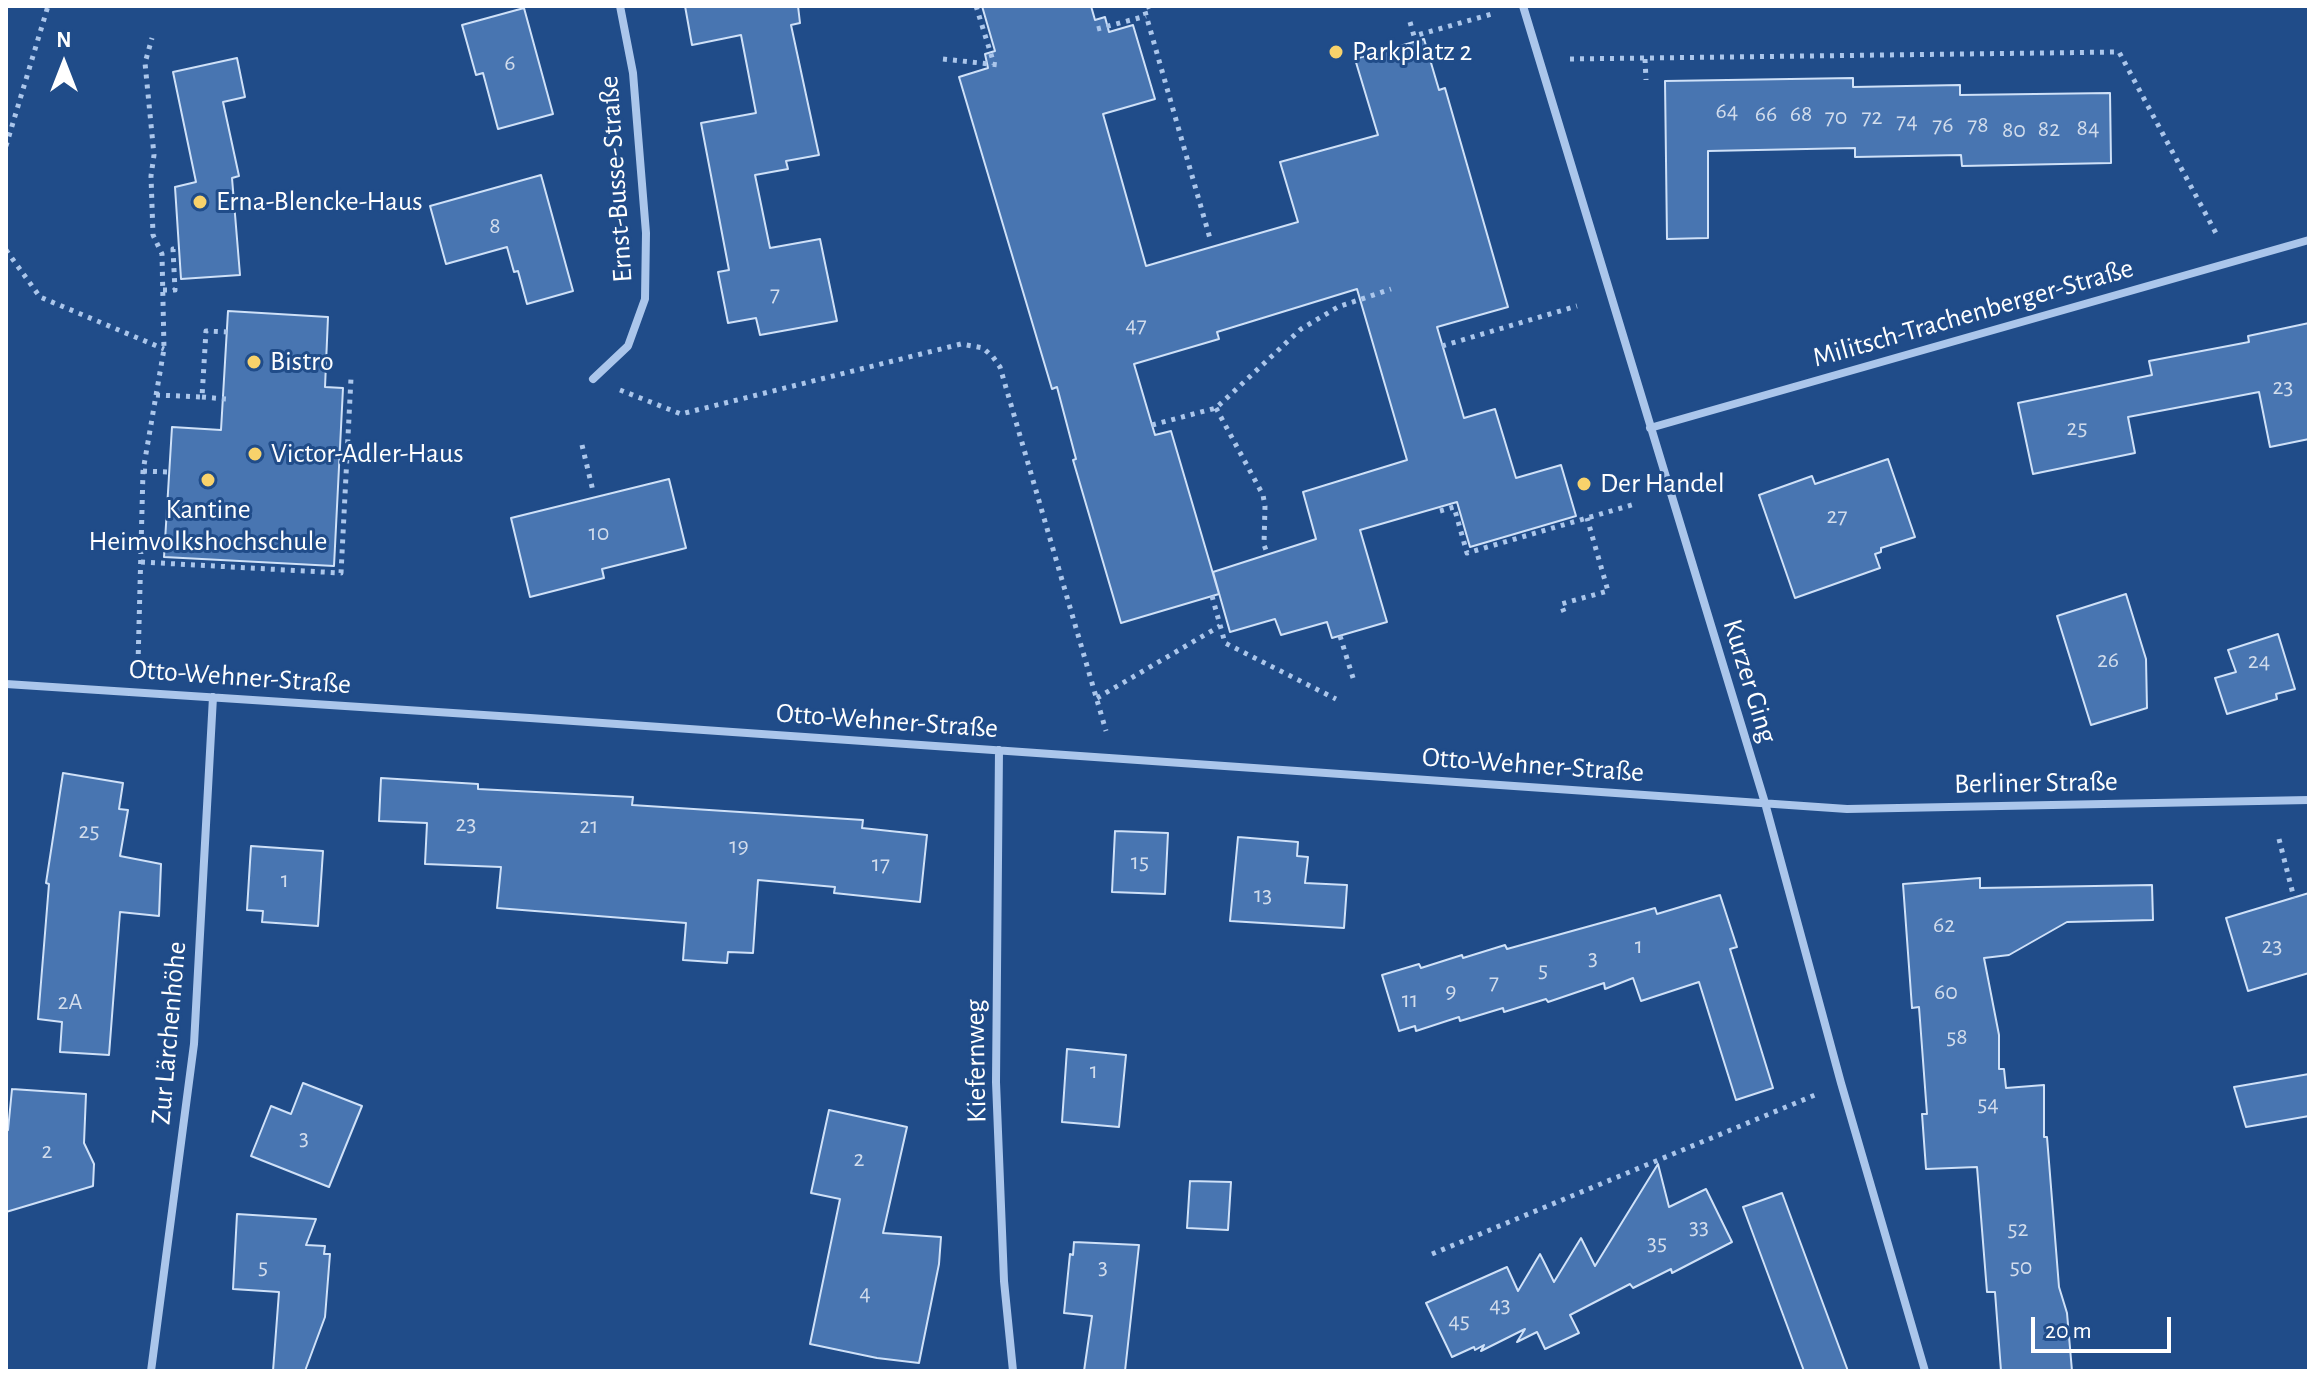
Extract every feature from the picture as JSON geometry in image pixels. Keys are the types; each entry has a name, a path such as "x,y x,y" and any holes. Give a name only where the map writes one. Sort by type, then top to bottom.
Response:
{"street":[{"name":"Ernst-Busse-Straße","path":"593,379 628,346 645,299 646,233 636,105 620,6"},
{"name":"Kurzer Ging","path":"1523,6 1765,803 1841,1083 1925,1371"},
{"name":"Militsch-Trachenberger-Straße","path":"1650,428 2309,240"},
{"name":"Otto-Wehner-Straße","path":"6,684 1765,803"},
{"name":"Zur Lärchenhöhe","path":"151,1371 194,1044 213,697"},
{"name":"Kiefernweg","path":"999,750 996,1082 1004,1281 1013,1371"},
{"name":"Berliner Straße","path":"1765,803 1847,809 2309,800"}],"path":[{"path":"6,146 48,6"},
{"path":"943,59 996,64 976,6"},
{"path":"1150,6 1144,8 1146,16 1211,242"},
{"path":"1410,22 1414,36 1492,14"},
{"path":"1097,29 1146,16"},
{"path":"137,693 143,471 164,349 162,254 153,235 151,176 154,155 145,63 152,38"},
{"path":"1569,59 2119,52 2218,237"},
{"path":"1645,59 1646,80"},
{"path":"163,290 175,290 173,249 179,249"},
{"path":"6,250 40,297 164,349"},
{"path":"1152,425 1216,408 1301,329 1338,307 1391,289"},
{"path":"1442,346 1577,306"},
{"path":"202,397 206,331 227,332"},
{"path":"593,379 681,414 961,344 983,348 1000,367 1113,758"},
{"path":"141,562 341,573 351,378"},
{"path":"156,395 226,399"},
{"path":"1216,408 1263,495 1263,540 1268,555"},
{"path":"582,445 593,491"},
{"path":"143,471 169,472"},
{"path":"1440,511 1454,507 1467,553 1635,504"},
{"path":"1564,612 1561,604 1608,591 1587,518"},
{"path":"1212,596 1225,643 1336,699"},
{"path":"1097,698 1220,626"},
{"path":"1340,636 1354,681"},
{"path":"2279,839 2294,898"},
{"path":"1432,1254 1841,1083"}],"building":[{"path":"685,6 798,6 800,23 791,25 819,155 786,161 788,169 755,175 770,248 820,239 837,321 760,335 756,318 728,323 718,272 729,270 701,123 756,113 741,35 692,45"},
{"path":"982,6 1091,6 1095,20 1105,17 1109,32 1133,25 1155,99 1103,114 1146,266 1298,222 1280,162 1378,135 1355,59 1424,39 1439,90 1445,88 1508,307 1437,327 1464,418 1495,409 1516,478 1561,465 1576,516 1470,547 1457,502 1360,530 1387,622 1332,638 1327,622 1281,635 1275,619 1230,632 1213,572 1316,539 1303,492 1407,460 1357,289 1217,332 1219,339 1134,364 1155,435 1171,431 1219,594 1121,623 1073,460 1076,459 1057,387 1052,389 959,77 988,68 985,54 995,51"},
{"path":"524,8 553,114 498,129 483,73 476,75 462,25"},
{"name":"Erna-Blencke-Haus","path":"237,58 245,97 223,102 239,176 232,178 240,275 181,279 175,187 196,182 173,72"},
{"path":"1853,78 1853,87 1960,85 1960,95 2110,93 2111,163 1962,166 1961,155 1855,157 1855,148 1708,151 1708,238 1667,239 1665,81"},
{"path":"541,175 573,291 527,304 518,271 514,272 507,247 446,264 430,206"},
{"name":"Victor-Adler-Haus","path":"228,311 328,317 325,387 343,388 334,566 164,557 172,427 221,430"},
{"path":"2309,323 2309,439 2270,447 2259,392 2128,417 2135,453 2033,474 2018,403 2152,375 2149,361 2249,342 2248,336"},
{"path":"1888,459 1915,537 1881,548 1881,552 1875,554 1880,568 1795,598 1759,495 1812,476 1815,484"},
{"path":"669,479 686,548 602,569 604,578 530,597 511,518"},
{"path":"2126,594 2146,659 2147,708 2091,725 2057,616"},
{"path":"2278,634 2295,689 2276,694 2277,699 2227,714 2215,678 2236,672 2228,650"},
{"path":"63,773 123,783 119,809 128,810 120,856 161,864 159,916 120,912 109,1055 60,1052 62,1022 38,1019 49,884 46,883"},
{"path":"381,778 478,784 478,789 633,797 632,805 863,820 862,828 927,835 920,902 834,893 835,887 758,880 753,953 728,952 727,963 683,960 686,923 497,908 501,867 425,864 427,823 379,821"},
{"path":"1115,831 1168,833 1165,894 1112,892"},
{"path":"1238,837 1298,842 1297,856 1308,857 1305,883 1347,885 1344,928 1230,921"},
{"path":"251,846 323,851 318,926 262,922 263,911 247,910"},
{"path":"1980,878 1980,888 2152,885 2153,920 2067,922 2009,955 1984,958 1999,1035 1999,1069 2004,1069 2006,1088 2044,1085 2044,1137 2047,1137 2059,1287 2067,1313 2072,1371 2001,1371 1995,1292 1987,1292 1977,1167 1926,1169 1922,1114 1927,1114 1919,1007 1912,1008 1903,884"},
{"path":"2309,893 2309,973 2248,991 2226,918"},
{"path":"1720,895 1737,947 1730,949 1773,1088 1736,1100 1699,982 1641,1001 1633,978 1605,989 1604,983 1548,1002 1546,999 1504,1012 1503,1008 1460,1021 1459,1017 1416,1031 1415,1026 1399,1031 1382,975 1419,964 1421,968 1462,955 1463,958 1505,945 1507,949 1655,908 1657,914"},
{"path":"1067,1049 1126,1055 1119,1127 1062,1122"},
{"path":"2309,1074 2309,1116 2246,1127 2234,1087"},
{"path":"303,1083 362,1106 329,1187 251,1156 271,1106 291,1114"},
{"path":"12,1089 86,1094 84,1143 94,1164 93,1186 6,1212 6,1131"},
{"path":"829,1110 907,1127 883,1233 941,1237 939,1264 919,1363 810,1344 840,1199 811,1193"},
{"path":"1658,1164 1669,1207 1706,1189 1732,1242 1672,1273 1671,1269 1633,1288 1630,1284 1570,1315 1579,1333 1545,1349 1537,1332 1517,1342 1525,1329 1481,1351 1484,1345 1452,1357 1426,1303 1507,1267 1518,1291 1540,1254 1554,1282 1581,1238 1595,1266"},
{"path":"1190,1181 1231,1182 1228,1230 1187,1228"},
{"path":"1782,1193 1848,1371 1804,1371 1743,1207"},
{"path":"237,1214 316,1219 306,1245 325,1246 324,1254 330,1254 325,1317 305,1371 273,1371 279,1292 233,1289"},
{"path":"1074,1242 1139,1245 1125,1371 1084,1371 1092,1316 1064,1313"}],"place":[{"name":"Parkplatz 2","path":"1336,52"},
{"name":"Erna-Blencke-Haus","path":"200,202"},
{"name":"Bistro","path":"254,362"},
{"name":"Victor-Adler-Haus","path":"255,454"},
{"name":"Kantine Heimvolkshochschule","path":"208,480"},
{"name":"Der Handel","path":"1584,484"}]}
